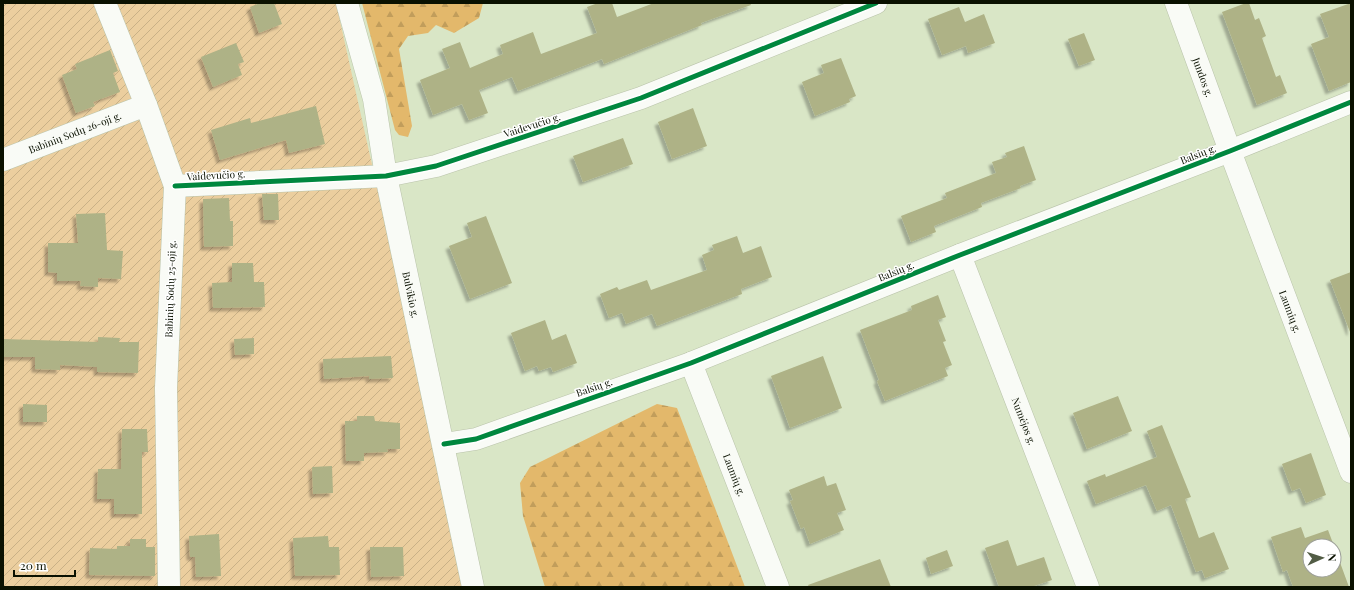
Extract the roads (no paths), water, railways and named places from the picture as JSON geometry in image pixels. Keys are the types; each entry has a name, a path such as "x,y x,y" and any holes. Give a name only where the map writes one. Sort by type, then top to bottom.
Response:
{"street":[{"name":"Babinių Sodų 25-oji g.","path":"105,3 146,105 175,186 166,388 169,587"},
{"name":"Bulvikio g.","path":"346,3 374,99 386,176 444,444 473,587"},
{"name":"Vaidevučio g.","path":"175,186 386,176 436,166 641,98 876,3"},
{"name":"Jundos g.","path":"1176,3 1230,151"},
{"name":"Balsių g.","path":"444,444 476,439 691,363 960,255 1230,151 1351,102"},
{"name":"Babinių Sodų 26-oji g.","path":"3,160 146,105"},
{"name":"Laumių g.","path":"1230,151 1351,472"},
{"name":"Numėjos g.","path":"960,255 1088,587"},
{"name":"Laumių g.","path":"691,363 778,587"}]}
